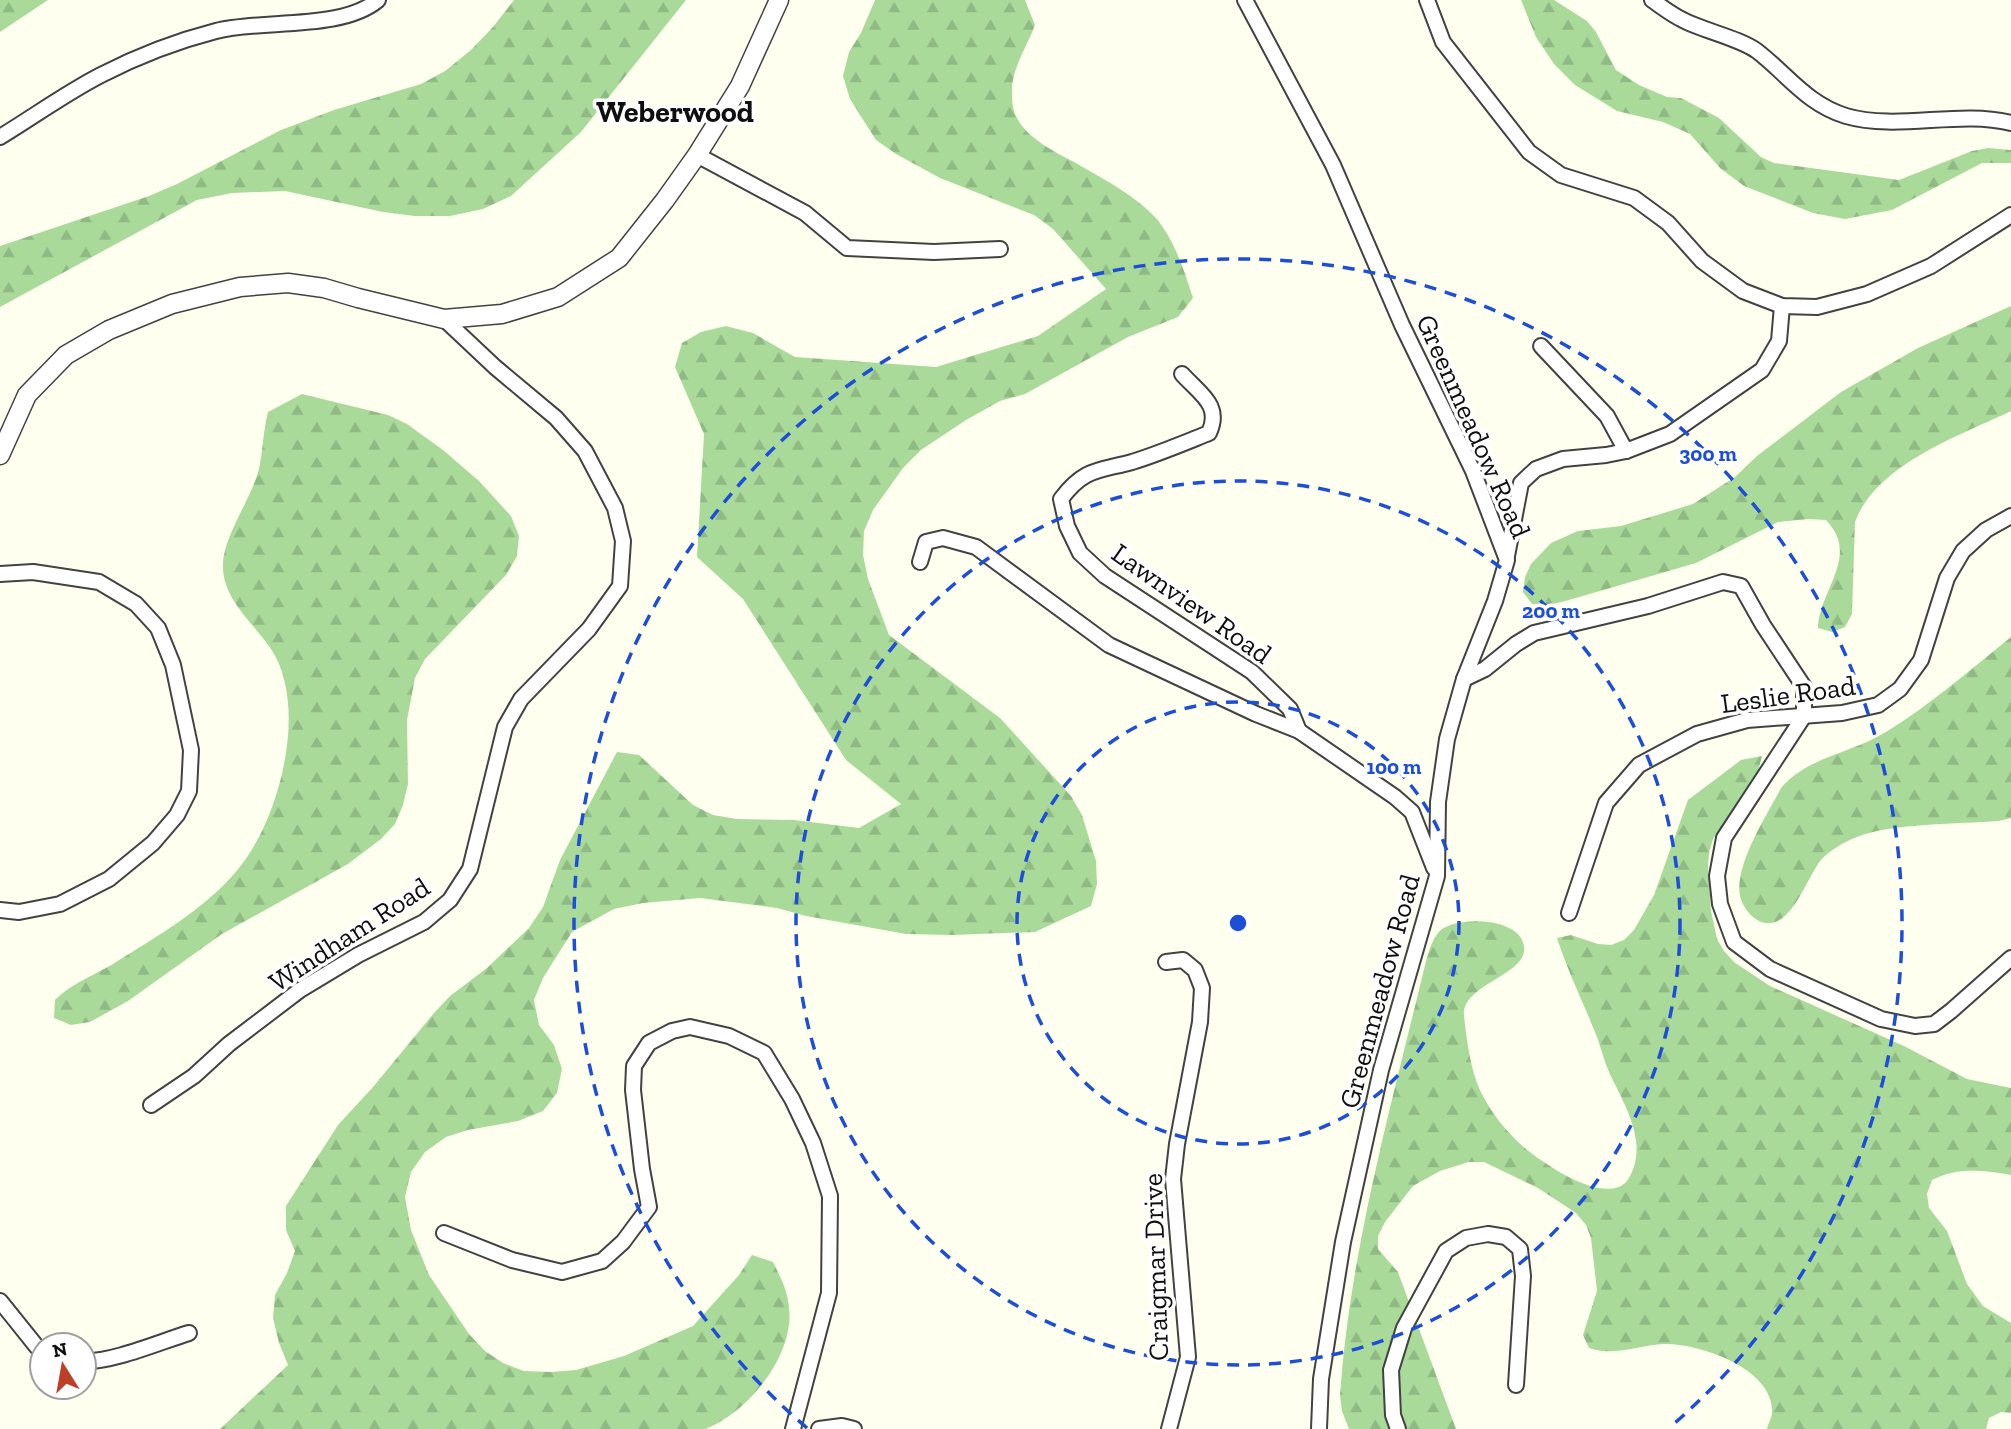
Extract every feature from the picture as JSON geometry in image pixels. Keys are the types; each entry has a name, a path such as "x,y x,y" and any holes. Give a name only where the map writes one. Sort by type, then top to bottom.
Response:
{"street":[{"path":"0,137 101,75 154,52 218,31 343,16 368,8 378,0"},
{"path":"1,448 27,395 66,355 109,330 172,303 240,287 288,283 324,288 444,319 502,314 558,297 619,258 698,155 740,86 779,0"},
{"name":"Greenmeadow Road","path":"1245,0 1333,165 1402,325 1474,471 1507,560 1495,601 1464,679 1447,739 1438,803 1437,876 1381,1070 1343,1242 1321,1379 1319,1429"},
{"path":"1427,0 1443,42 1529,152 1561,175 1633,198 1668,223 1702,261 1742,291 1782,306 1817,307 1867,294 1931,266 2011,215"},
{"path":"1652,0 1682,20 1755,50 1815,103 1847,117 1884,121 1955,118 2011,123"},
{"path":"698,155 805,213 847,248 934,252 1000,248"},
{"path":"1507,560 1521,483 1536,469 1563,458 1626,451 1670,434 1762,370 1779,341 1782,306"},
{"name":"Windham Road","path":"151,1105 194,1076 229,1044 300,990 358,955 424,922 450,900 470,869 505,727 536,682 589,629 620,586 623,541 615,508 585,451 556,418 495,367 444,319"},
{"path":"1541,346 1607,416 1626,451"},
{"name":"Lawnview Road","path":"1182,374 1213,407 1215,421 1209,433 1131,462 1097,469 1070,486 1061,499 1066,526 1080,553 1105,576 1252,672 1290,709 1299,732"},
{"name":"Leslie Road","path":"1570,913 1606,803 1639,765 1697,734 1747,720 1842,713 1878,705 1900,689 1921,660 1947,578 1963,551 1986,530 2011,516"},
{"name":"Lawnview Road","path":"920,562 926,542 943,538 976,547 1109,645 1299,732 1395,797 1412,812 1437,876"},
{"path":"0,574 33,572 99,582 135,604 159,628 173,665 191,750 189,791 177,815 153,843 109,879 60,904 19,912 0,909"},
{"path":"1464,679 1485,669 1516,643 1534,633 1648,606 1723,582 1741,586 1804,687 1804,716 1724,838 1717,876 1720,904 1734,942 1770,969 1881,1019 1915,1026 1934,1024 1951,1012 2011,958"},
{"name":"Craigmar Drive","path":"1166,962 1183,960 1195,970 1202,988 1200,1022 1177,1143 1173,1180 1188,1357 1169,1429"},
{"path":"444,1233 512,1260 562,1272 602,1261 623,1242 649,1207 633,1090 635,1066 649,1043 672,1031 690,1027 729,1035 764,1053 792,1099 813,1143 830,1196 829,1293 793,1429"},
{"path":"1398,1429 1393,1415 1391,1370 1404,1328 1446,1251 1466,1238 1488,1234 1506,1237 1520,1249 1523,1276 1516,1385"},
{"path":"0,1301 28,1336"},
{"path":"98,1360 189,1333"},
{"path":"819,1429 842,1426 854,1429"}],"green space":[{"path":"0,0 48,0 0,32"},
{"path":"514,0 686,0 581,132 511,196 483,209 450,216 415,216 383,212 285,191 232,193 197,200 0,307 0,246 149,196 281,130 334,110 421,84 445,71 471,50"},
{"path":"875,0 1025,0 1035,25 1012,86 1016,116 1027,131 1042,144 1116,186 1154,216 1173,244 1193,298 1178,317 1128,337 1025,394 1000,401 921,450 903,468 873,510 864,531 863,555 868,579 889,635 1000,718 1071,796 1082,815 1096,861 1097,884 1091,906 1035,932 952,935 906,934 806,916 777,908 700,898 643,903 614,909 572,932 543,978 534,1000 539,1025 554,1045 562,1069 557,1093 543,1111 518,1121 446,1137 425,1152 411,1172 405,1197 411,1230 429,1275 469,1334 485,1351 503,1363 524,1371 576,1370 624,1356 693,1326 739,1275 752,1255 773,1262 783,1284 789,1308 789,1326 784,1345 776,1363 752,1397 721,1421 705,1429 220,1429 288,1365 273,1318 275,1295 295,1251 286,1230 286,1206 338,1125 434,1013 529,928 543,907 560,860 617,752 639,755 693,805 713,815 737,819 794,820 859,828 901,804 846,760 743,599 697,557 704,434 675,367 682,343 701,332 726,326 753,333 795,357 936,367 1038,336 1106,289 1053,229 1034,215 940,178 876,140 850,99 843,76 849,52 861,33"},
{"path":"1521,0 1554,0 1587,21 1596,32 1616,70 1639,85 1667,97 1681,98 1719,118 1761,157 1774,163 1899,180 1972,151 1988,148 2011,150 2011,163 1982,163 1892,210 1845,219 1813,213 1744,186 1720,168 1690,134 1663,122 1617,111 1575,85 1554,64 1536,37"},
{"path":"2011,306 2011,411 1922,454 1881,484 1866,502 1855,522 1852,614 1845,627 1832,632 1818,628 1820,614 1839,560 1840,547 1836,533 1826,520 1778,522 1696,563 1562,602 1532,604 1523,592 1525,577 1531,564 1551,543 1578,531 1621,526 1693,504 1735,477 1757,456 1841,392 1918,348"},
{"path":"302,394 388,415 407,424 443,450 479,481 511,516 519,536 517,556 506,575 425,659 415,678 407,720 408,784 395,824 381,839 348,864 222,934 128,1001 90,1022 71,1025 54,1018 55,1000 76,984 164,932 212,896 239,868 254,847 267,821 285,761 288,700 282,673 271,649 240,609 227,587 223,563 228,541 259,469 268,412"},
{"path":"2011,637 2011,818 1888,829 1857,837 1821,860 1796,903 1780,920 1770,923 1759,921 1752,916 1744,907 1740,896 1742,870 1753,840 1781,788 1804,769 1873,739 1902,722"},
{"path":"1762,756 1754,788 1728,817 1713,839 1709,853 1711,911 1717,939 1724,951 1734,962 1770,986 1904,1046 1967,1079 2011,1088 2011,1175 1981,1171 1951,1173 1932,1180 1927,1194 1929,1208 1947,1231 1967,1284 1983,1306 2011,1323 2011,1413 2001,1412 1989,1418 1986,1429 1767,1429 1772,1414 1770,1398 1762,1384 1733,1362 1696,1348 1679,1345 1664,1344 1608,1351 1589,1348 1583,1335 1597,1291 1591,1238 1586,1225 1576,1213 1538,1188 1484,1162 1469,1162 1440,1171 1413,1186 1385,1222 1378,1236 1378,1249 1398,1272 1456,1429 1349,1429 1342,1411 1340,1395 1353,1285 1374,1174 1427,957 1435,938 1442,929 1450,925 1472,921 1506,926 1521,938 1524,950 1520,960 1474,994 1466,1004 1464,1016 1468,1047 1480,1089 1503,1125 1538,1158 1587,1185 1602,1189 1616,1188 1627,1181 1634,1167 1637,1151 1632,1123 1607,1068 1557,938 1571,935 1598,944 1611,945 1624,940 1634,930 1654,895 1688,800 1741,760"}],"district":[{"name":"Weberwood","path":"675,112"}]}
